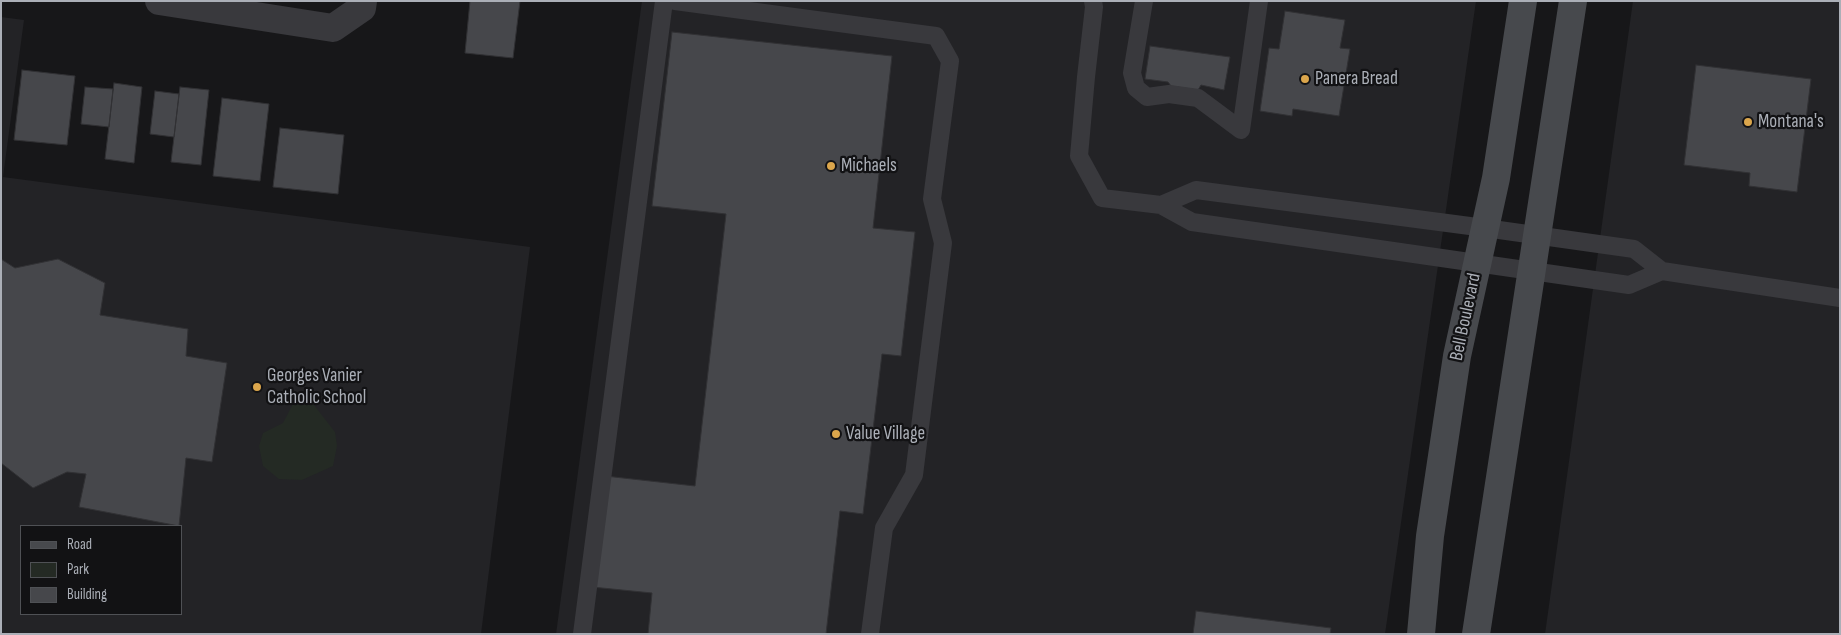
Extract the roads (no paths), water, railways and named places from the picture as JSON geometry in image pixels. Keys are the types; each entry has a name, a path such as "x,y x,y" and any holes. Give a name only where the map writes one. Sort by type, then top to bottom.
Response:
{"main road":[{"name":"Bell Boulevard","path":"1421,634 1430,536 1457,356 1496,178 1523,1"},
{"path":"1476,634 1573,1"}],"street":[{"path":"159,1 333,28 362,8 363,1"}],"lane":[{"path":"582,634 664,1"},
{"path":"675,1 936,36 950,61 932,198 943,243 914,475 884,528 870,634"},
{"path":"1092,1 1094,7 1079,156 1102,198 1160,205 1192,222 1628,285 1662,271"},
{"path":"1144,1 1132,73 1136,88 1147,97 1169,94 1198,98 1241,130 1259,1"},
{"path":"1160,205 1196,190 1486,228 1634,249 1662,271 1840,298"}],"place":[{"name":"Panera Bread","path":"1305,79"},
{"name":"Montana's","path":"1748,122"},
{"name":"Michaels","path":"831,166"},
{"name":"Georges Vanier Catholic School","path":"257,387"},
{"name":"Value Village","path":"836,434"}]}
